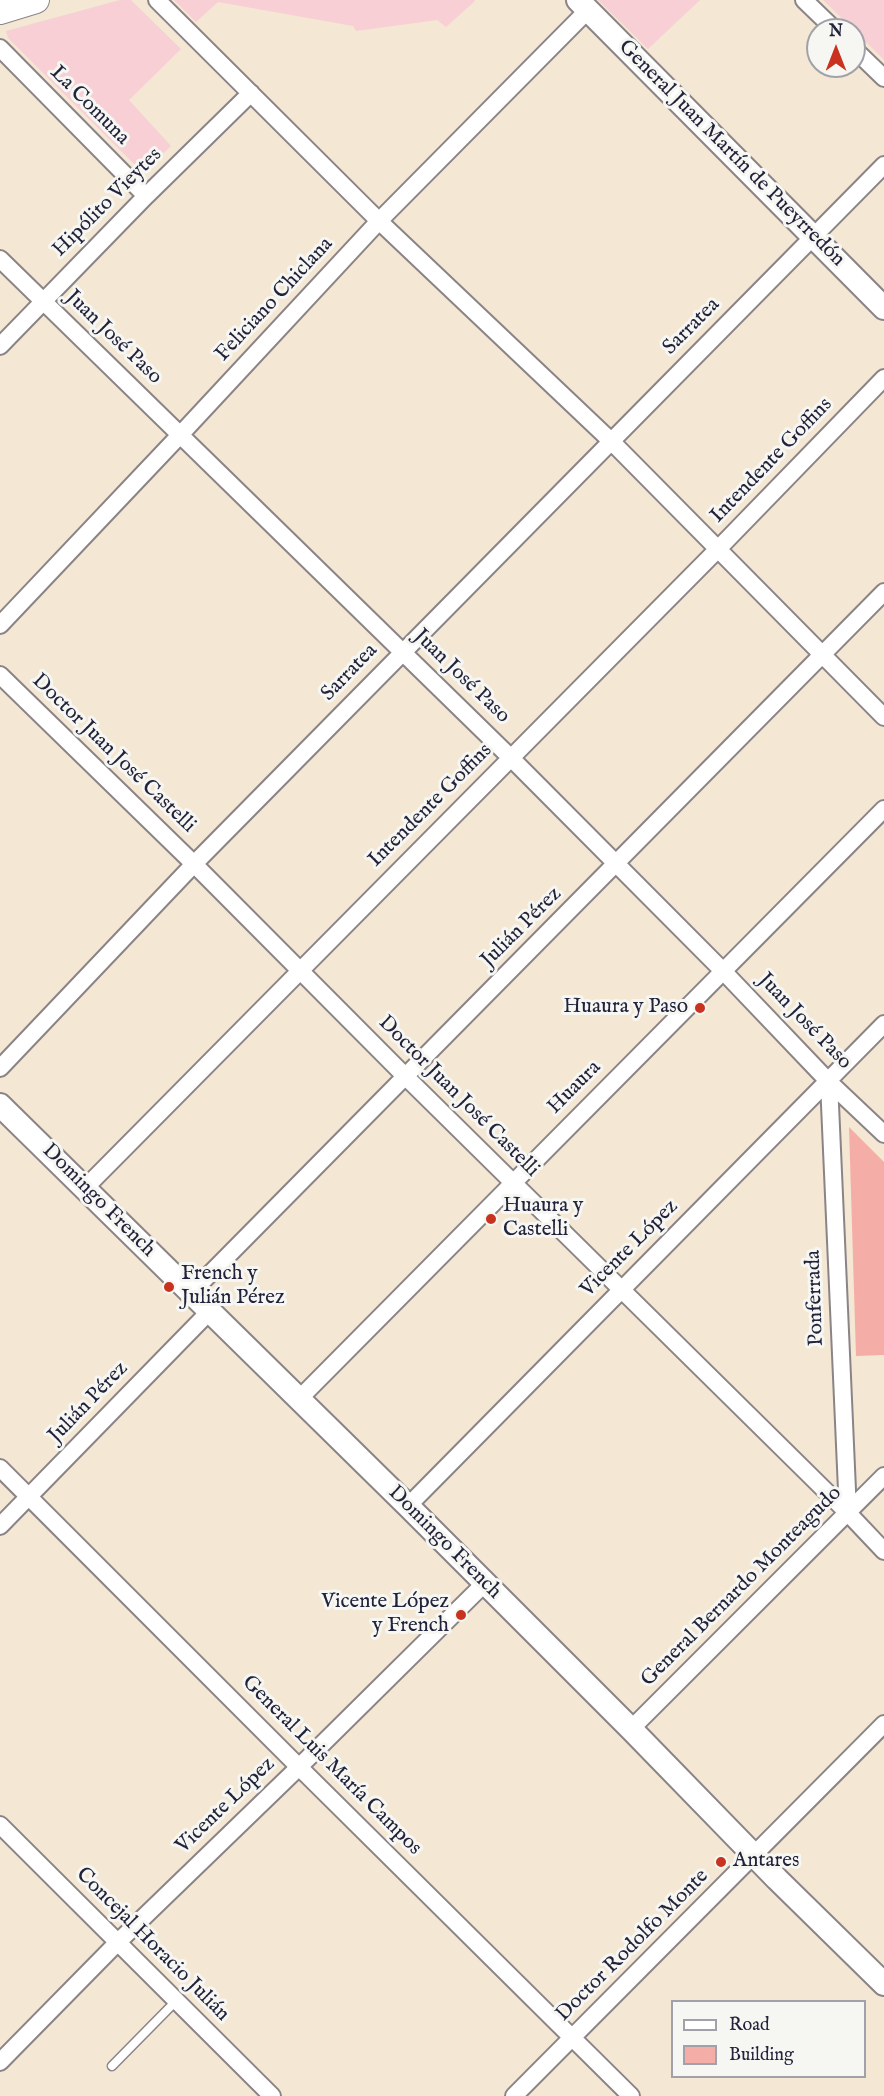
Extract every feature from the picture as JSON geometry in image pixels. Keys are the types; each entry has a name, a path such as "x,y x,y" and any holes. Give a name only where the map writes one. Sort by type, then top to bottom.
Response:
{"main road":[{"path":"0,11 36,0"}],"street":[{"path":"157,0 380,221 611,441 884,717"},
{"path":"804,0 823,18"},
{"name":"Feliciano Chiclana","path":"0,625 583,5"},
{"name":"General Juan Martín de Pueyrredón","path":"583,5 884,308"},
{"name":"La Comuna","path":"0,48 146,195"},
{"path":"866,61 884,78"},
{"name":"Hipólito Vieytes","path":"0,346 146,195 251,93"},
{"name":"Sarratea","path":"0,1068 194,864 884,165"},
{"name":"Juan José Paso","path":"0,259 510,757 724,972 829,1082 884,1134"},
{"name":"Intendente Goffins","path":"85,1188 718,549 884,378"},
{"name":"Julián Pérez","path":"191,1293 884,592"},
{"name":"Doctor Juan José Castelli","path":"0,675 194,864 884,1551"},
{"name":"Huaura","path":"298,1400 884,809"},
{"name":"Vicente López","path":"408,1506 884,1024"},
{"name":"Ponferrada","path":"829,1082 848,1513"},
{"name":"Domingo French","path":"0,1105 408,1506 884,1984"},
{"name":"Julián Pérez","path":"0,1526 209,1312"},
{"name":"General Luis María Campos","path":"0,1468 631,2096"},
{"name":"General Bernardo Monteagudo","path":"631,1729 884,1476"},
{"name":"Vicente López","path":"0,2062 117,1942 299,1767 484,1584"},
{"name":"Doctor Rodolfo Monte","path":"514,2096 884,1724"},
{"name":"Concejal Horacio Julián","path":"0,1825 272,2096"}],"lane":[{"path":"112,2066 176,2001"}],"shaded area":[{"path":"120,0 131,0 181,49 129,100 171,146 148,168 138,168 8,38 6,31"},
{"path":"174,0 475,1 446,27 437,20 356,31 353,26 218,2 196,22"},
{"path":"598,0 700,0 648,49"},
{"path":"823,0 884,0 884,60 866,42 866,18 842,18"}],"building":[{"path":"849,1127 884,1162 884,1355 856,1356"}],"place":[{"name":"Huaura y Paso","path":"700,1008"},
{"name":"Huaura y Castelli","path":"491,1219"},
{"name":"French y Julián Pérez","path":"169,1287"},
{"name":"Vicente López y French","path":"461,1615"},
{"name":"Antares","path":"721,1862"}]}
